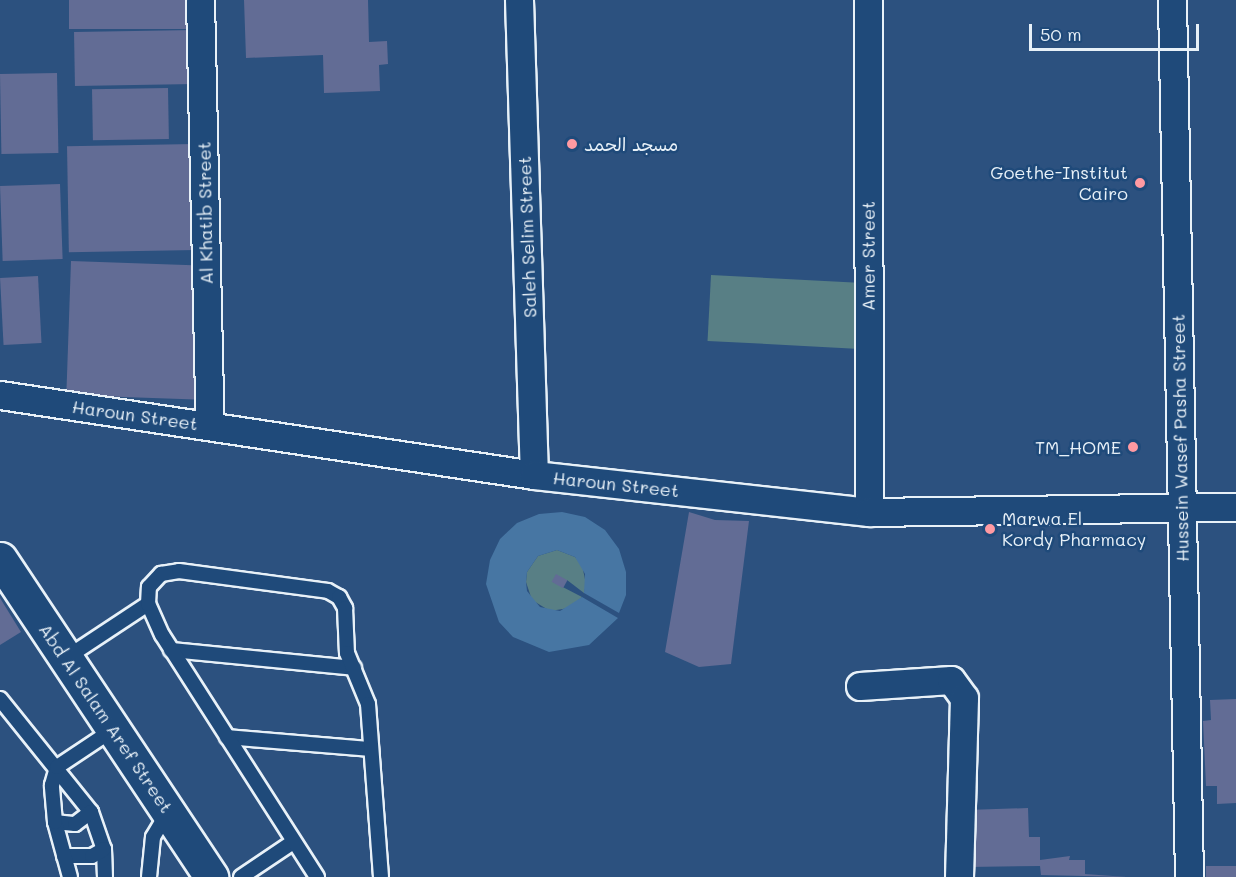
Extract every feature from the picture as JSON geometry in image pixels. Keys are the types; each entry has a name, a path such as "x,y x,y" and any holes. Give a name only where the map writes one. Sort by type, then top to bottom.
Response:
{"main road":[{"name":"Abd Al Salam Aref Street","path":"0,559 211,877"}],"street":[{"name":"Al Khatib Street","path":"200,0 210,426"},
{"name":"Saleh Selim Street","path":"519,0 534,475"},
{"name":"Amer Street","path":"868,0 869,512"},
{"name":"Hussein Wasef Pasha Street","path":"1172,0 1189,877"},
{"name":"Haroun Street","path":"0,395 534,475 869,512 1236,507"},
{"path":"860,687 951,680 964,698 959,877"}],"lane":[{"path":"317,877 171,650 148,604 149,587 161,574 178,571 328,591 345,608 344,636 368,704 381,877"},
{"path":"66,658 148,604"},
{"path":"171,650 354,668"},
{"path":"0,699 91,812 104,849 105,877"},
{"path":"70,877 55,822 52,785 57,767 114,729"},
{"path":"227,737 371,749"},
{"path":"55,822 75,824 91,812"},
{"path":"149,877 155,830 168,812"},
{"path":"242,877 293,842"},
{"path":"64,856 92,856 104,849"}],"green space":[{"path":"711,275 868,283 864,349 708,341"},
{"path":"557,550 575,557 582,565 586,584 584,593 567,580 553,582 582,597 569,608 550,611 532,600 526,582 527,572 538,556"}],"water":[{"path":"562,512 585,517 605,530 619,549 626,572 626,595 619,613 584,593 585,574 575,557 557,550 538,556 527,572 526,582 527,591 540,607 560,611 582,597 618,618 589,645 549,652 513,637 499,622 486,584 490,560 500,539 517,523 539,514"}],"building":[{"path":"69,0 192,0 192,29 69,29"},
{"path":"244,0 368,0 369,42 387,41 388,64 379,65 380,91 324,93 323,55 246,58"},
{"path":"194,30 195,84 75,86 74,32"},
{"path":"57,73 58,153 1,154 0,74"},
{"path":"168,88 169,139 93,140 92,89"},
{"path":"194,144 196,250 69,252 67,146"},
{"path":"60,184 63,259 3,261 0,186"},
{"path":"71,261 200,266 195,399 66,395"},
{"path":"38,276 42,343 4,345 0,278"},
{"path":"689,512 715,520 749,521 731,664 699,667 665,652"},
{"path":"556,574 567,580 563,588 552,582"},
{"path":"0,598 21,632 0,645"},
{"path":"1236,699 1236,803 1217,804 1217,786 1206,786 1203,721 1211,720 1210,700"},
{"path":"1028,808 1029,837 1040,837 1040,860 1070,856 1069,860 1085,860 1085,874 1127,877 1041,875 1040,866 968,867 967,810"},
{"path":"1206,866 1236,866 1236,877 1206,877"}],"place":[{"name":"مسجد الحمد","path":"572,144"},
{"name":"Goethe-Institut Cairo","path":"1140,183"},
{"name":"TM_HOME","path":"1133,447"},
{"name":"Marwa El Kordy Pharmacy","path":"990,529"}]}
